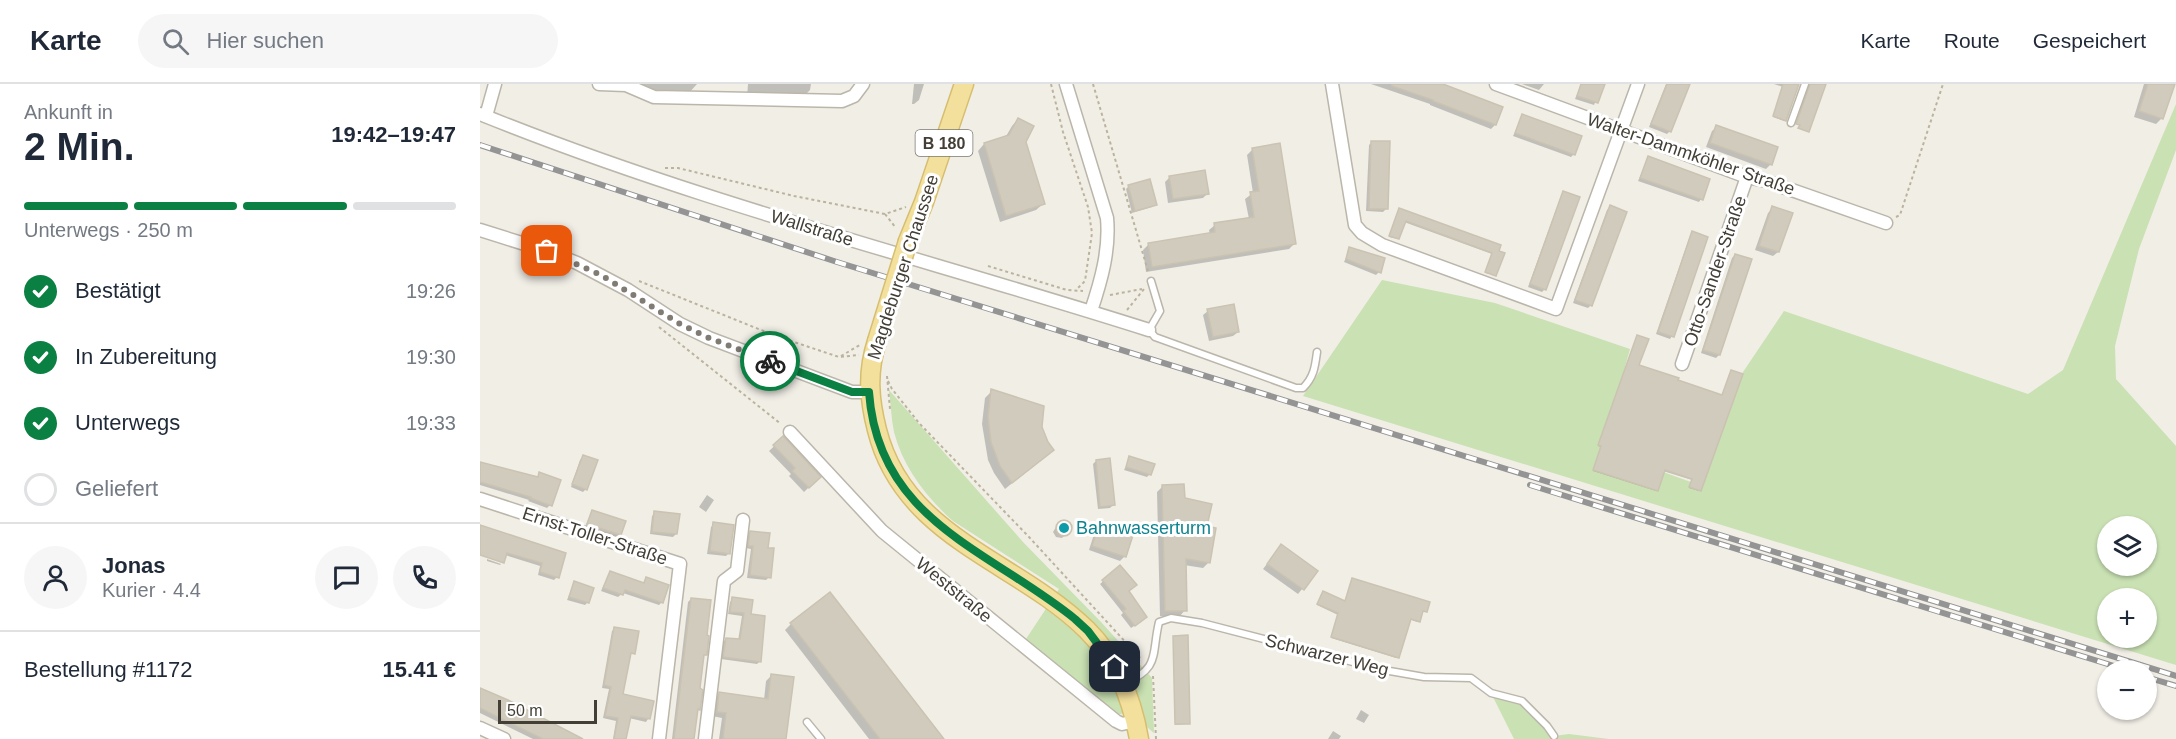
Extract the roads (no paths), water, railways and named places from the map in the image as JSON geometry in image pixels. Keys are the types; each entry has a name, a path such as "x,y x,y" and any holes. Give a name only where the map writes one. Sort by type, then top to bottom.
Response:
{"main road":[{"name":"Magdeburger Chaussee","path":"964,84 931,182 904,237 870,342 872,359 869,371 869,392 872,412 884,451 900,483 918,506 956,538 1075,619 1088,631 1103,649 1123,684 1137,730"}],"street":[{"path":"483,115 495,84"},
{"path":"600,84 626,85 654,97 842,101 854,96 863,84"},
{"path":"1066,84 1107,218 1107,253 1091,311"},
{"path":"1332,84 1355,225 1362,233 1382,245 1556,309 1638,84"},
{"name":"Walter-Dammköhler Straße","path":"1496,84 1748,177 1886,223"},
{"name":"Wallstraße","path":"483,115 732,203 1149,330"},
{"name":"Otto-Sander-Straße","path":"1682,364 1748,177"},
{"path":"480,230 577,263 628,290 680,324 709,338 833,385 855,392 869,392"},
{"name":"Weststraße","path":"790,432 882,531 1116,722 1137,730"},
{"name":"Ernst-Toller-Straße","path":"480,499 680,564 658,739"},
{"path":"705,739 724,581 737,571 743,520"},
{"path":"480,728 504,739"}],"lane":[{"path":"1791,123 1805,84"},
{"path":"1151,281 1160,311 1149,330 1155,337 1296,388 1303,388 1311,380 1317,352"},
{"name":"Schwarzer Weg","path":"1123,684 1135,679 1148,669 1153,662 1159,621 1171,618 1202,623 1384,670 1424,677 1471,678 1491,693 1522,701 1554,736"},
{"path":"807,722 821,739"}],"railway":[{"path":"480,145 837,262 2176,676"},
{"path":"1530,485 2097,661"},
{"path":"2157,680 2176,686"}],"place":[{"name":"Bahnwasserturm","path":"1064,528"}]}
